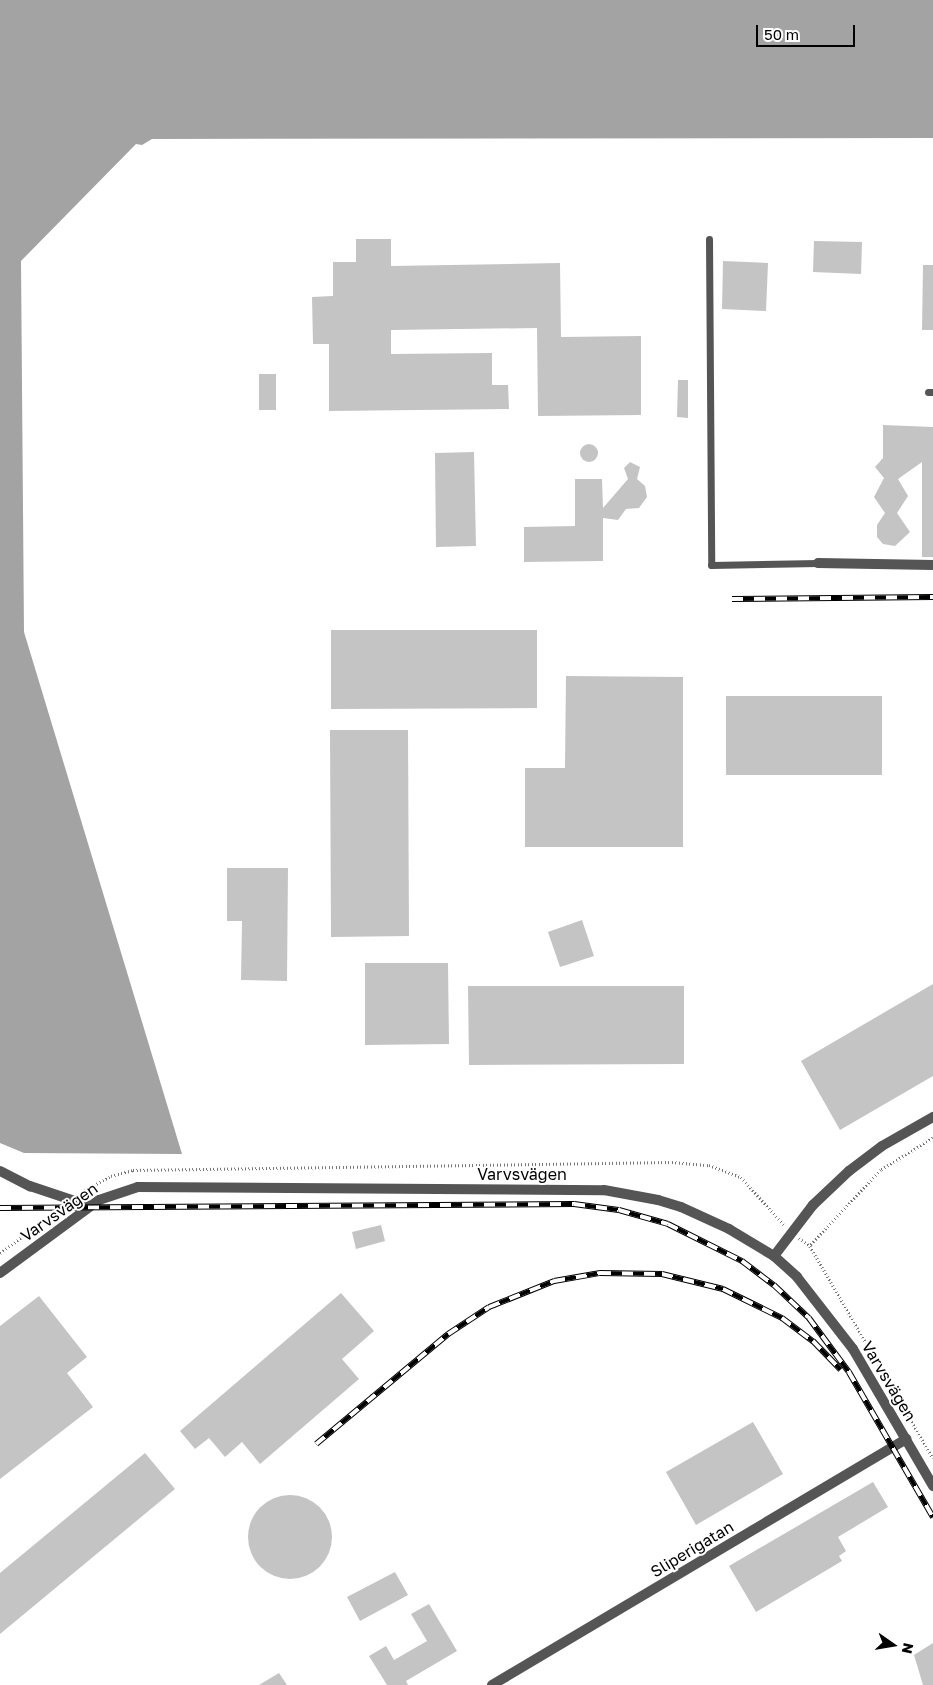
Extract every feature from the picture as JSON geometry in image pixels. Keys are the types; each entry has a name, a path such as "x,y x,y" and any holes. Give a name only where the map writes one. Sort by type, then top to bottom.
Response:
{"street":[{"path":"818,563 933,565"},
{"path":"774,1256 814,1205 849,1172 882,1146 933,1117"},
{"path":"0,1171 30,1186 90,1206"},
{"name":"Varvsvägen","path":"0,1273 90,1206 112,1193 138,1187 604,1190 681,1207 774,1256 798,1277 837,1326 933,1486"},
{"name":"Sliperigatan","path":"492,1685 906,1439"}],"lane":[{"path":"709,239 711,565 818,563"}],"path":[{"path":"933,1138 882,1170 810,1246 933,1458"}],"shaded area":[{"path":"0,0 933,0 933,138 152,139 142,145 136,144 21,261 24,632 182,1154 24,1153 0,1143"}],"building":[{"path":"356,239 391,239 391,266 560,263 561,337 641,336 641,415 538,416 537,328 391,330 391,354 492,353 492,385 508,385 509,409 329,411 329,344 313,344 312,297 333,296 333,262 356,262"},
{"path":"814,241 862,242 861,274 813,272"},
{"path":"723,261 768,263 766,311 722,309"},
{"path":"923,265 933,265 933,330 922,330"},
{"path":"259,374 276,374 276,410 259,410"},
{"path":"678,380 688,380 688,418 677,417"},
{"path":"883,425 933,427 933,557 922,557 922,462 898,479 908,496 897,513 910,532 895,546 883,544 877,537 877,525 885,513 874,497 884,478 875,467 883,458"},
{"path":"589,444 595,447 598,453 595,459 589,462 583,459 580,453 583,447"},
{"path":"474,452 476,546 436,547 435,453"},
{"path":"630,462 640,467 637,479 645,486 647,497 639,508 626,509 618,520 603,518 603,561 524,562 524,527 575,526 575,479 602,479 603,508 628,479 624,468"},
{"path":"331,630 537,630 537,708 331,709"},
{"path":"566,676 683,677 683,847 525,847 525,768 565,768"},
{"path":"726,696 882,696 882,775 726,775"},
{"path":"330,730 408,730 409,936 331,937"},
{"path":"227,868 288,868 287,981 241,980 242,921 227,921"},
{"path":"582,920 594,956 560,967 548,932"},
{"path":"365,963 448,963 449,1044 365,1045"},
{"path":"933,984 933,1076 840,1130 801,1061"},
{"path":"468,986 684,986 684,1064 469,1065"},
{"path":"381,1225 385,1241 356,1249 352,1232"},
{"path":"341,1293 374,1331 342,1359 359,1379 260,1464 242,1442 225,1457 209,1438 195,1449 180,1431"},
{"path":"39,1296 87,1357 67,1373 93,1407 0,1479 0,1326"},
{"path":"753,1422 783,1474 696,1525 666,1472"},
{"path":"145,1453 175,1489 0,1634 0,1573"},
{"path":"873,1482 888,1507 838,1537 846,1551 839,1556 842,1561 756,1612 729,1566"},
{"path":"290,1495 306,1498 320,1507 329,1521 332,1537 329,1553 320,1567 306,1576 290,1579 274,1576 260,1567 251,1553 248,1537 251,1521 260,1507 274,1498"},
{"path":"395,1572 408,1595 360,1621 347,1597"},
{"path":"429,1604 457,1651 406,1681 408,1685 387,1685 369,1656 386,1646 394,1660 427,1641 411,1614"},
{"path":"933,1643 933,1685 923,1685 914,1655"},
{"path":"279,1673 287,1685 259,1685"}],"railway":[{"path":"732,599 933,597"},
{"path":"0,1208 574,1204 619,1210 668,1224 742,1261 774,1285 809,1318 849,1372 933,1517"},
{"path":"316,1444 448,1334 489,1307 554,1281 600,1273 662,1274 723,1289 782,1318 813,1341 841,1370"}]}
